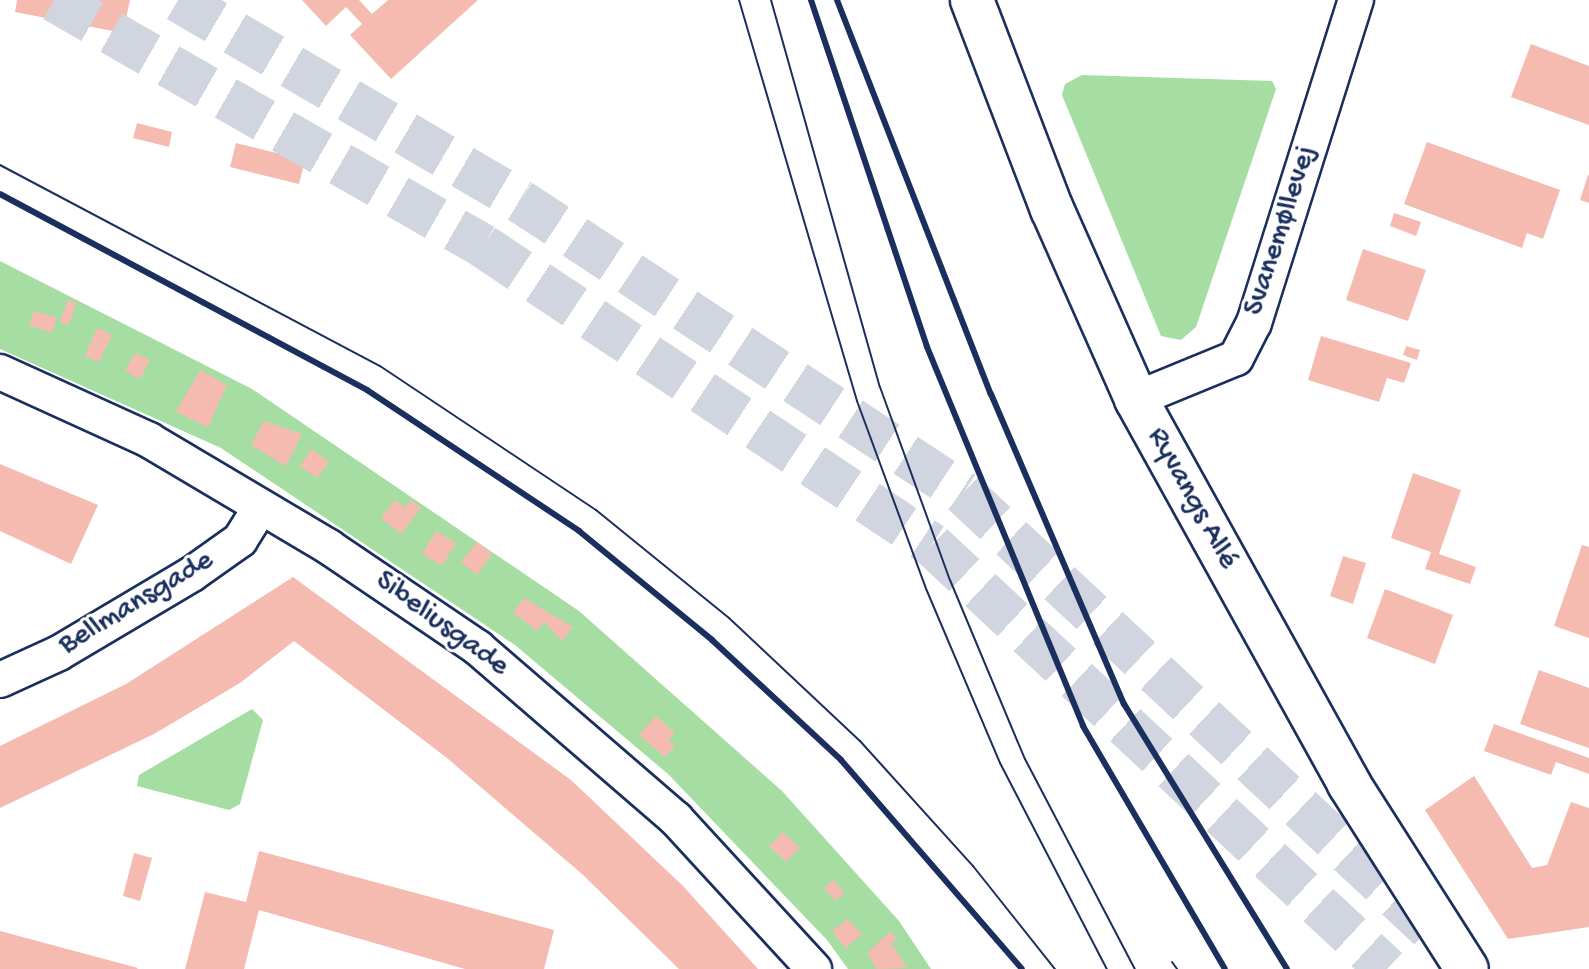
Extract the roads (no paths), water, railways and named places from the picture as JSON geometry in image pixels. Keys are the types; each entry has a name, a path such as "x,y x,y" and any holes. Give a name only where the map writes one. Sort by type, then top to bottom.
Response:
{"street":[{"name":"Ryvangs Allé","path":"972,0 1052,209 1136,399 1349,784 1467,969"},
{"name":"Svanemøllevej","path":"1136,399 1236,358 1254,323 1356,0"},
{"name":"Sibeliusgade","path":"0,372 105,417 412,601 549,706 676,819 814,969"},
{"name":"Bellmansgade","path":"0,680 59,653 192,574 240,540 259,509"}],"tunnel":[{"path":"54,0 483,246 932,545 1387,969"},
{"path":"178,0 520,201 963,493 1443,941"}],"tram line":[{"path":"739,0 857,401 927,591 1000,763 1107,969"},
{"path":"771,0 880,387 950,580 1025,759 1135,969"},
{"path":"0,165 380,366 596,510 729,618 860,741 973,866 1055,969"},
{"path":"1172,962 1177,969"}],"railway":[{"path":"811,0 927,347 1083,726 1225,969"},
{"path":"837,0 991,394 1124,704 1287,969"},
{"path":"0,194 367,390 579,531 712,640 841,760 1022,969"}]}
